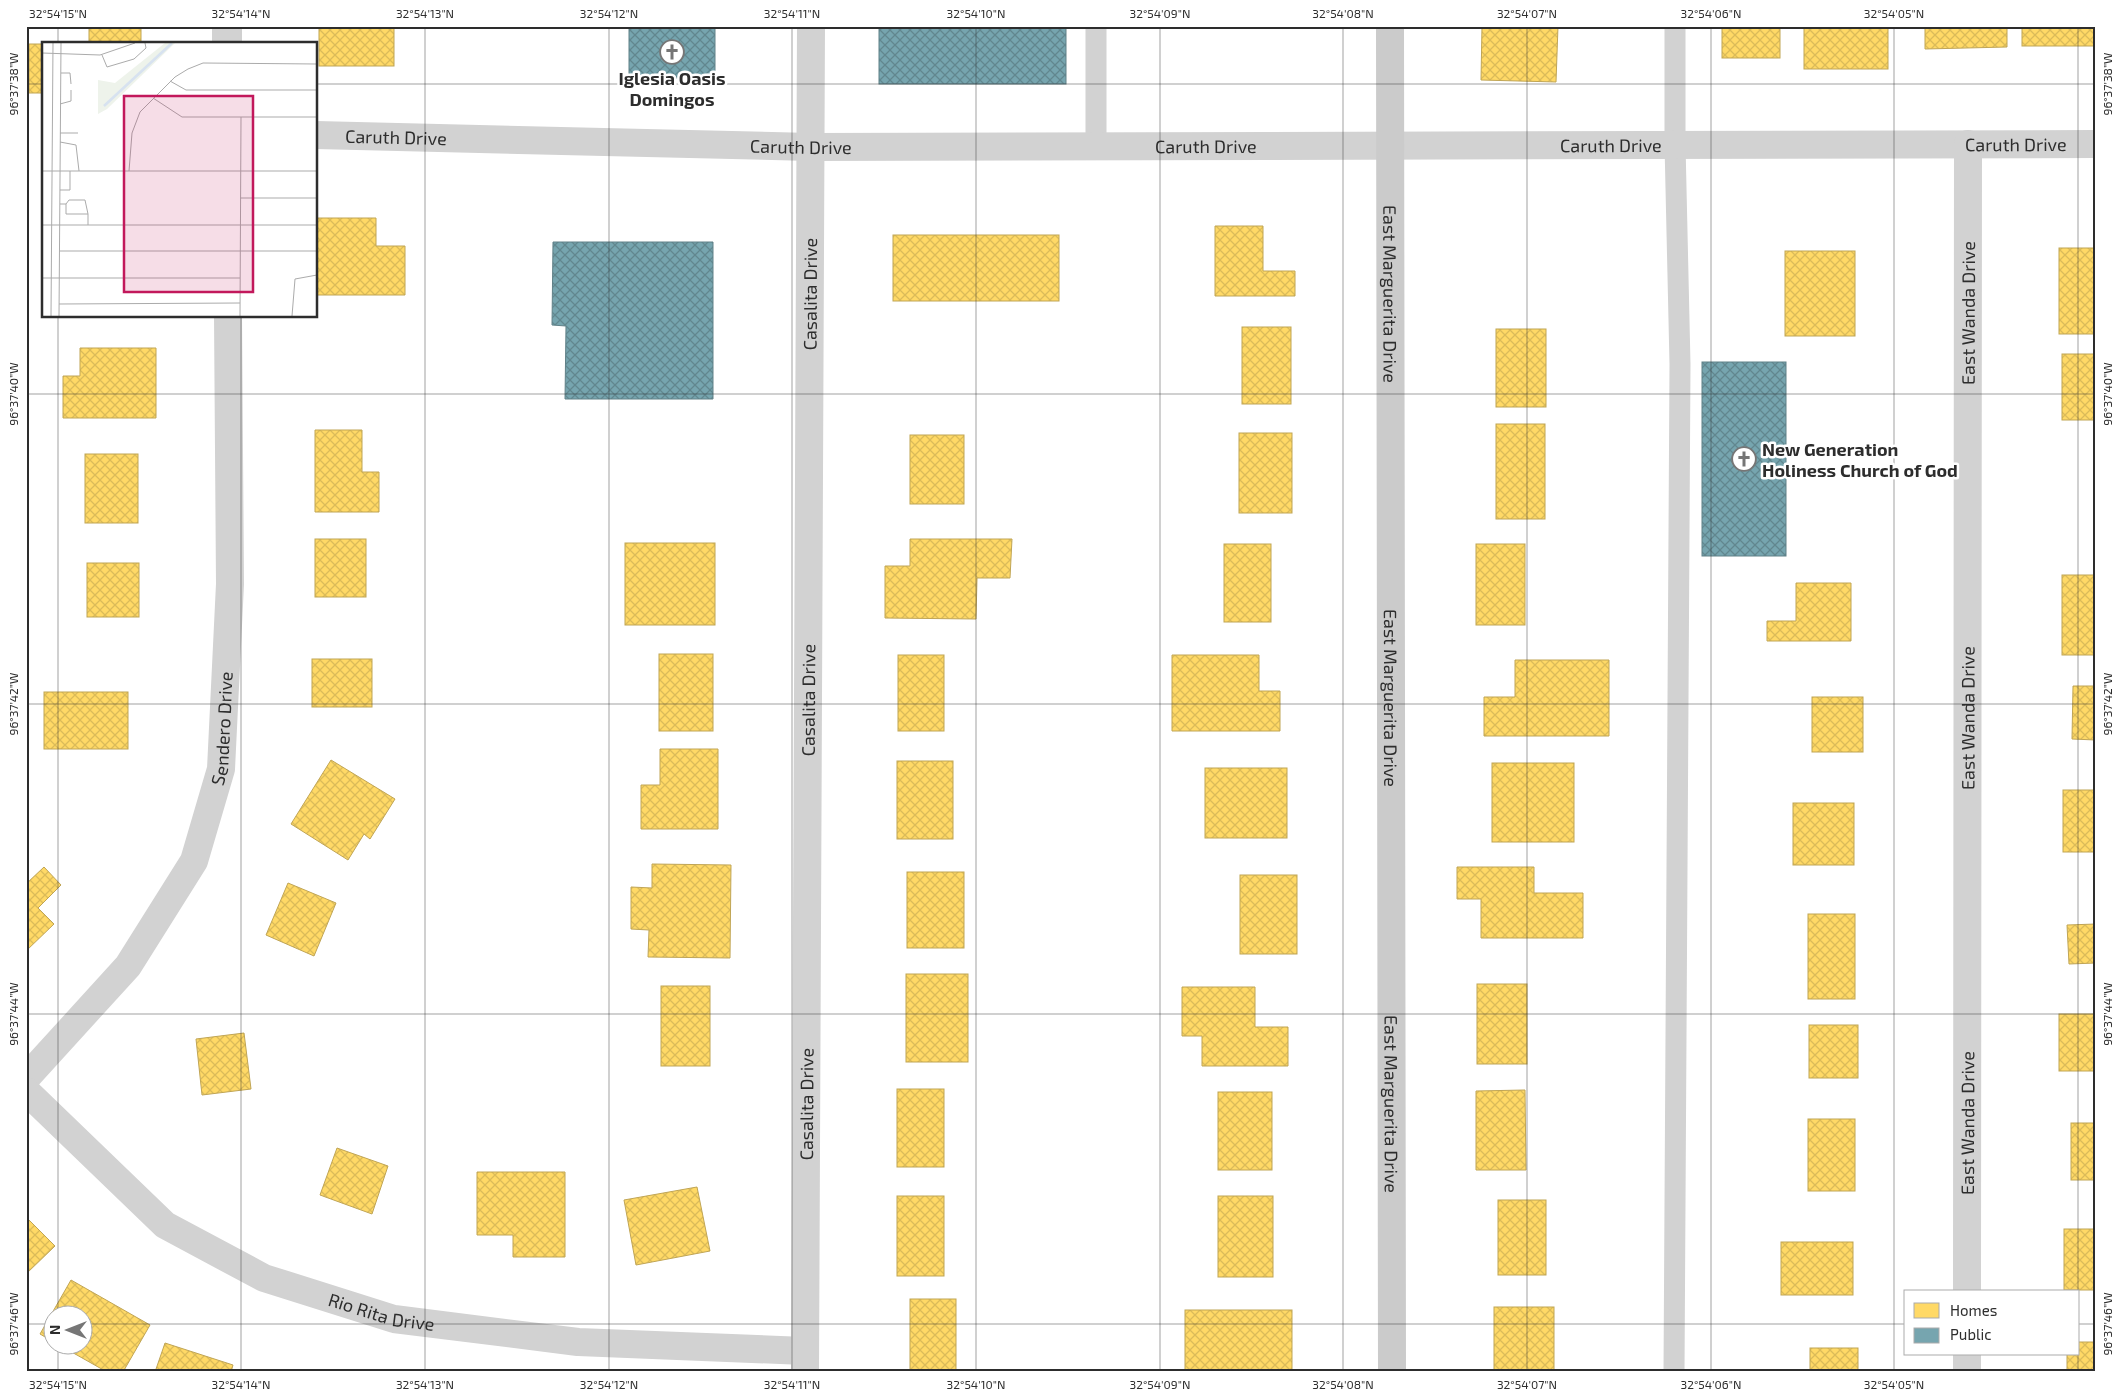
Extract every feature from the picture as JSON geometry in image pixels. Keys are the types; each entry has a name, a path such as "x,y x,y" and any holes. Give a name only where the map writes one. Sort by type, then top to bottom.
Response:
{"street":[{"path":"226,26 226,42"},
{"name":"Casalita Drive","path":"805,1361 811,26"},
{"name":"East Marguerita Drive","path":"1390,26 1392,1372"},
{"name":"Caruth Drive","path":"318,135 811,147 1389,144 2096,144"},
{"name":"East Wanda Drive","path":"1967,1290 1968,144"},
{"name":"Sendero Drive","path":"26,1078 128,966 194,861 221,769 230,584 228,318"},
{"name":"Rio Rita Drive","path":"26,1090 165,1226 264,1278 394,1319 578,1342 805,1361"},
{"path":"1967,1356 1967,1372"}],"lane":[{"path":"1096,26 1096,146"},
{"path":"1674,1372 1680,373 1675,144 1675,26"}],"building: Homes":[{"path":"89,26 141,26 141,42 89,42"},
{"path":"319,26 394,26 394,66 319,66"},
{"path":"1482,26 1558,26 1556,82 1481,80"},
{"path":"1722,26 1780,26 1780,58 1722,58"},
{"path":"1804,26 1888,26 1888,69 1804,69"},
{"path":"1925,26 2007,26 2007,47 1925,49"},
{"path":"2022,26 2096,26 2096,46 2022,46"},
{"path":"29,44 42,44 42,93 29,93"},
{"path":"318,218 376,218 376,246 405,246 405,295 318,295"},
{"path":"1215,226 1263,226 1263,271 1295,271 1295,296 1215,296"},
{"path":"893,235 1059,235 1059,301 893,301"},
{"path":"2059,248 2096,248 2096,334 2059,334"},
{"path":"1785,251 1855,251 1855,336 1785,336"},
{"path":"1242,327 1291,327 1291,404 1242,404"},
{"path":"1496,329 1546,329 1546,407 1496,407"},
{"path":"80,348 156,348 156,418 63,418 63,376 80,376"},
{"path":"2062,354 2096,354 2096,420 2062,420"},
{"path":"1496,424 1545,424 1545,519 1496,519"},
{"path":"315,430 362,430 362,472 379,472 379,512 315,512"},
{"path":"1239,433 1292,433 1292,513 1239,513"},
{"path":"910,435 964,435 964,504 910,504"},
{"path":"85,454 138,454 138,523 85,523"},
{"path":"315,539 366,539 366,597 315,597"},
{"path":"910,539 1012,539 1010,578 977,578 976,619 885,618 885,566 910,566"},
{"path":"625,543 715,543 715,625 625,625"},
{"path":"1224,544 1271,544 1271,622 1224,622"},
{"path":"1476,544 1525,544 1525,625 1476,625"},
{"path":"87,563 139,563 139,617 87,617"},
{"path":"2062,575 2096,575 2096,655 2062,655"},
{"path":"1796,583 1851,583 1851,641 1767,641 1767,621 1796,621"},
{"path":"659,654 713,654 713,731 659,731"},
{"path":"898,655 944,655 944,731 898,731"},
{"path":"1172,655 1259,655 1259,691 1280,691 1280,731 1172,731"},
{"path":"312,659 372,659 372,707 312,707"},
{"path":"1515,660 1609,660 1609,736 1484,736 1484,697 1515,697"},
{"path":"2073,686 2096,686 2096,740 2072,739"},
{"path":"44,692 128,692 128,749 44,749"},
{"path":"1812,697 1863,697 1863,752 1812,752"},
{"path":"660,749 718,749 718,829 641,829 641,785 660,785"},
{"path":"331,760 395,799 370,839 364,834 348,860 291,824"},
{"path":"897,761 953,761 953,839 897,839"},
{"path":"1492,763 1574,763 1574,842 1492,842"},
{"path":"1205,768 1287,768 1287,838 1205,838"},
{"path":"2063,790 2096,790 2096,852 2063,852"},
{"path":"1793,803 1854,803 1854,865 1793,865"},
{"path":"652,864 731,865 730,958 648,957 649,930 631,929 631,887 652,888"},
{"path":"44,867 61,885 38,908 54,924 26,951 26,884"},
{"path":"1457,867 1534,867 1534,893 1583,893 1583,938 1481,938 1481,899 1457,899"},
{"path":"907,872 964,872 964,948 907,948"},
{"path":"1240,875 1297,875 1297,954 1240,954"},
{"path":"288,883 336,903 314,956 266,935"},
{"path":"1808,914 1855,914 1855,999 1808,999"},
{"path":"2096,924 2096,963 2069,964 2067,925"},
{"path":"906,974 968,974 968,1062 906,1062"},
{"path":"1477,984 1527,984 1527,1064 1477,1064"},
{"path":"661,986 710,986 710,1066 661,1066"},
{"path":"1182,987 1255,987 1255,1027 1288,1027 1288,1066 1202,1066 1202,1036 1182,1036"},
{"path":"2059,1014 2096,1014 2096,1071 2059,1071"},
{"path":"1809,1025 1858,1025 1858,1078 1809,1078"},
{"path":"244,1033 251,1089 202,1095 196,1039"},
{"path":"897,1089 944,1089 944,1167 897,1167"},
{"path":"1525,1090 1526,1170 1476,1170 1476,1091"},
{"path":"1218,1092 1272,1092 1272,1170 1218,1170"},
{"path":"1808,1119 1855,1119 1855,1191 1808,1191"},
{"path":"2071,1123 2096,1123 2096,1180 2071,1180"},
{"path":"337,1148 388,1166 372,1214 320,1195"},
{"path":"477,1172 565,1172 565,1257 513,1257 513,1235 477,1235"},
{"path":"697,1187 710,1251 636,1265 624,1200"},
{"path":"897,1196 944,1196 944,1276 897,1276"},
{"path":"1218,1196 1273,1196 1273,1277 1218,1277"},
{"path":"1498,1200 1546,1200 1546,1275 1498,1275"},
{"path":"26,1217 55,1246 26,1274"},
{"path":"2064,1229 2096,1229 2096,1290 2064,1290"},
{"path":"1781,1242 1853,1242 1853,1295 1781,1295"},
{"path":"71,1280 150,1325 123,1372 107,1372 79,1356 92,1356 92,1306 56,1306"},
{"path":"910,1299 956,1299 956,1372 910,1372"},
{"path":"1494,1307 1554,1307 1554,1372 1494,1372"},
{"path":"1185,1310 1292,1310 1292,1372 1185,1372"},
{"path":"2080,1342 2096,1342 2096,1372 2067,1372 2067,1356 2080,1356"},
{"path":"165,1343 233,1365 231,1372 155,1372"},
{"path":"1810,1348 1858,1348 1858,1372 1810,1372"}],"building: Public":[{"name":"Iglesia Oasis Domingos","path":"629,26 715,26 715,78 629,78"},
{"path":"879,26 1066,26 1066,84 879,84"},
{"path":"553,242 713,242 713,399 565,399 566,326 552,325"},
{"name":"New Generation Holiness Church of God","path":"1702,362 1786,362 1786,556 1702,556"}],"place":[{"name":"Iglesia Oasis Domingos","path":"672,52"},
{"name":"New Generation Holiness Church of God","path":"1744,459"}]}
